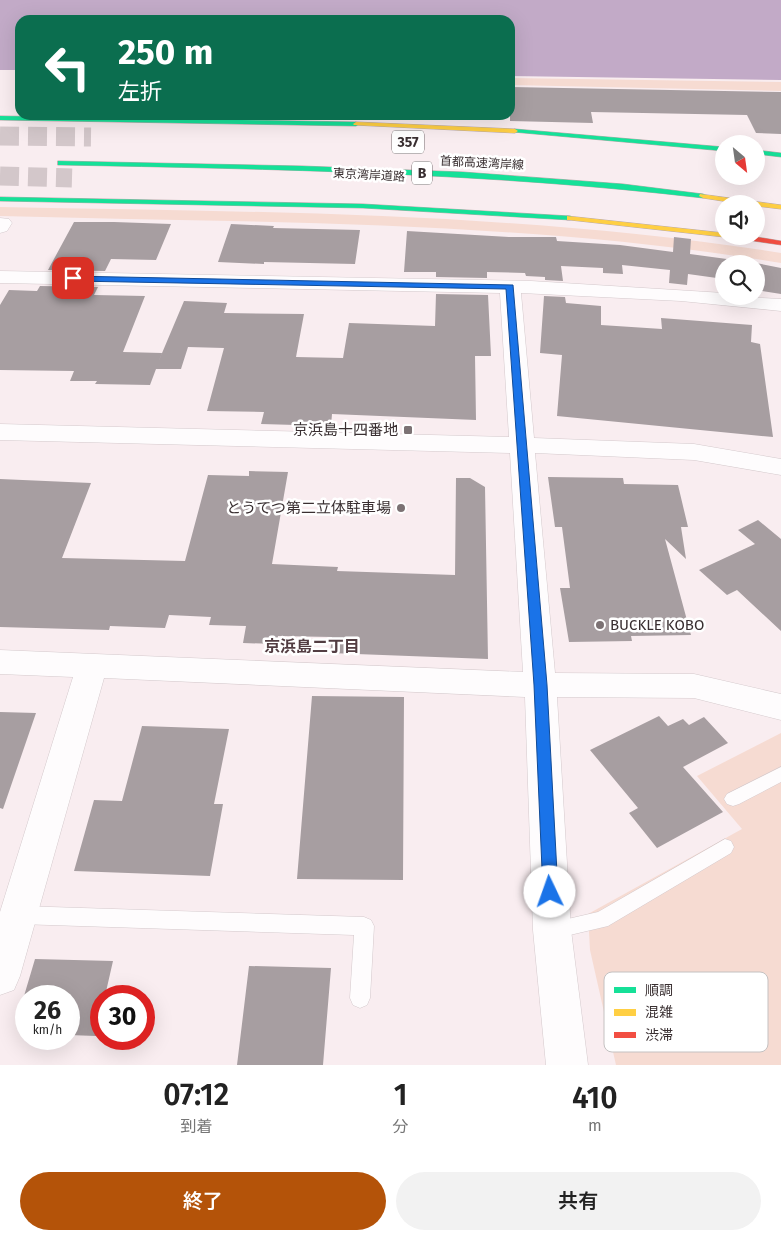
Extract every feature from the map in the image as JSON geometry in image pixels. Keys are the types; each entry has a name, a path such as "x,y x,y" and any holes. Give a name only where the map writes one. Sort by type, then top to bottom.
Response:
{"highway":[{"path":"0,118 15,118"},
{"path":"113,120 338,124 478,129 715,147"},
{"path":"574,148 715,157"},
{"path":"765,153 781,155"},
{"name":"首都高速湾岸線","path":"61,163 313,169 539,180 781,207"},
{"path":"765,163 781,164"},
{"path":"0,199 382,207 633,222 715,234"},
{"path":"765,241 781,243"}],"street":[{"path":"0,277 510,287 681,294 781,305"},
{"path":"510,287 540,685 552,930 567,1065"},
{"path":"0,432 523,445 694,452 781,467"},
{"path":"0,662 540,685 694,686 781,707"},
{"path":"0,976 92,666"}],"lane":[{"path":"733,799 781,774"},
{"path":"552,930 601,920 725,847"},
{"path":"18,914 364,926 360,998"}],"shaded area":[{"path":"0,0 781,0 781,80 515,76 515,15 15,15 15,70 0,70"},
{"path":"515,78 781,82 781,91 515,85"},
{"path":"0,207 392,216 587,229 684,239 715,245 781,253 781,263 765,261 765,255 726,255 587,238 489,231 391,226 0,216"},
{"path":"781,733 781,1065 616,1065 613,1052 768,1052 768,972 604,972 604,1012 590,950 588,914 742,829 697,776"}],"building":[{"path":"515,87 781,92 781,134 756,133 747,115 591,112 593,123 510,121 515,120"},
{"path":"74,222 171,224 156,260 111,259 105,271 48,270"},
{"path":"231,224 274,226 273,228 360,230 355,264 218,262"},
{"path":"407,231 509,237 556,237 557,241 620,245 673,252 674,237 691,239 690,254 715,257 715,278 688,274 687,285 669,283 670,270 622,265 623,274 603,273 603,268 561,266 563,281 545,280 545,277 526,276 525,273 487,272 487,278 436,277 436,272 404,272"},
{"path":"765,265 781,268 781,294 765,291"},
{"path":"40,286 98,287 94,295 145,296 123,352 162,353 157,365 184,301 227,303 224,313 304,314 296,357 343,358 349,323 435,326 436,294 488,295 491,356 475,356 476,420 332,414 331,426 261,424 264,412 207,411 224,348 188,347 181,369 156,369 150,385 95,384 97,381 70,381 74,371 0,370 0,305 9,290 37,291"},
{"path":"544,296 565,297 566,303 601,306 601,325 662,329 661,318 752,325 751,342 760,344 773,437 557,416 562,355 540,353"},
{"path":"249,471 288,472 272,564 338,567 337,571 455,575 456,478 470,478 485,487 488,659 330,653 332,637 278,636 277,644 243,643 246,626 209,625 211,617 169,615 165,628 110,626 109,630 0,627 0,479 91,483 62,558 185,561 208,475 249,476"},
{"path":"548,477 623,478 624,484 678,485 688,527 681,527 686,559 665,539 691,635 631,636 632,641 569,642 560,588 570,588 562,527 555,527"},
{"path":"758,520 781,539 781,631 737,590 727,595 699,570 755,544 738,530"},
{"path":"312,696 404,697 403,880 297,879"},
{"path":"0,712 36,713 3,809 0,808"},
{"path":"659,716 668,726 683,719 689,725 704,717 728,743 683,767 723,812 657,848 629,813 638,808 590,750"},
{"path":"142,726 229,729 214,804 223,804 210,876 74,871 94,800 122,801"},
{"path":"35,959 113,961 108,985 90,985 90,1036 80,1035 80,985 27,985"},
{"path":"249,966 331,968 323,1065 237,1065"}],"tunnel":[{"path":"0,136 91,137"},
{"path":"0,176 72,178"}],"traffic: fast":[{"path":"0,118 15,118"},
{"path":"119,120 356,124"},
{"path":"515,131 715,148"},
{"path":"765,153 781,155"},
{"path":"61,163 383,170 463,174 623,187 703,196"},
{"path":"0,199 363,206 570,218"}],"traffic: slow":[{"path":"356,124 515,131"},
{"path":"703,196 781,207"},
{"path":"570,218 715,234"}],"traffic: jam":[{"path":"765,241 781,243"}],"place":[{"name":"京浜島十四番地","path":"408,430"},
{"name":"とうてつ第二立体駐車場","path":"401,508"},
{"name":"BUCKLE KOBO","path":"600,625"}],"district":[{"name":"京浜島二丁目","path":"312,646"}],"route":[{"path":"73,278 510,287 540,685 550,892"}]}
